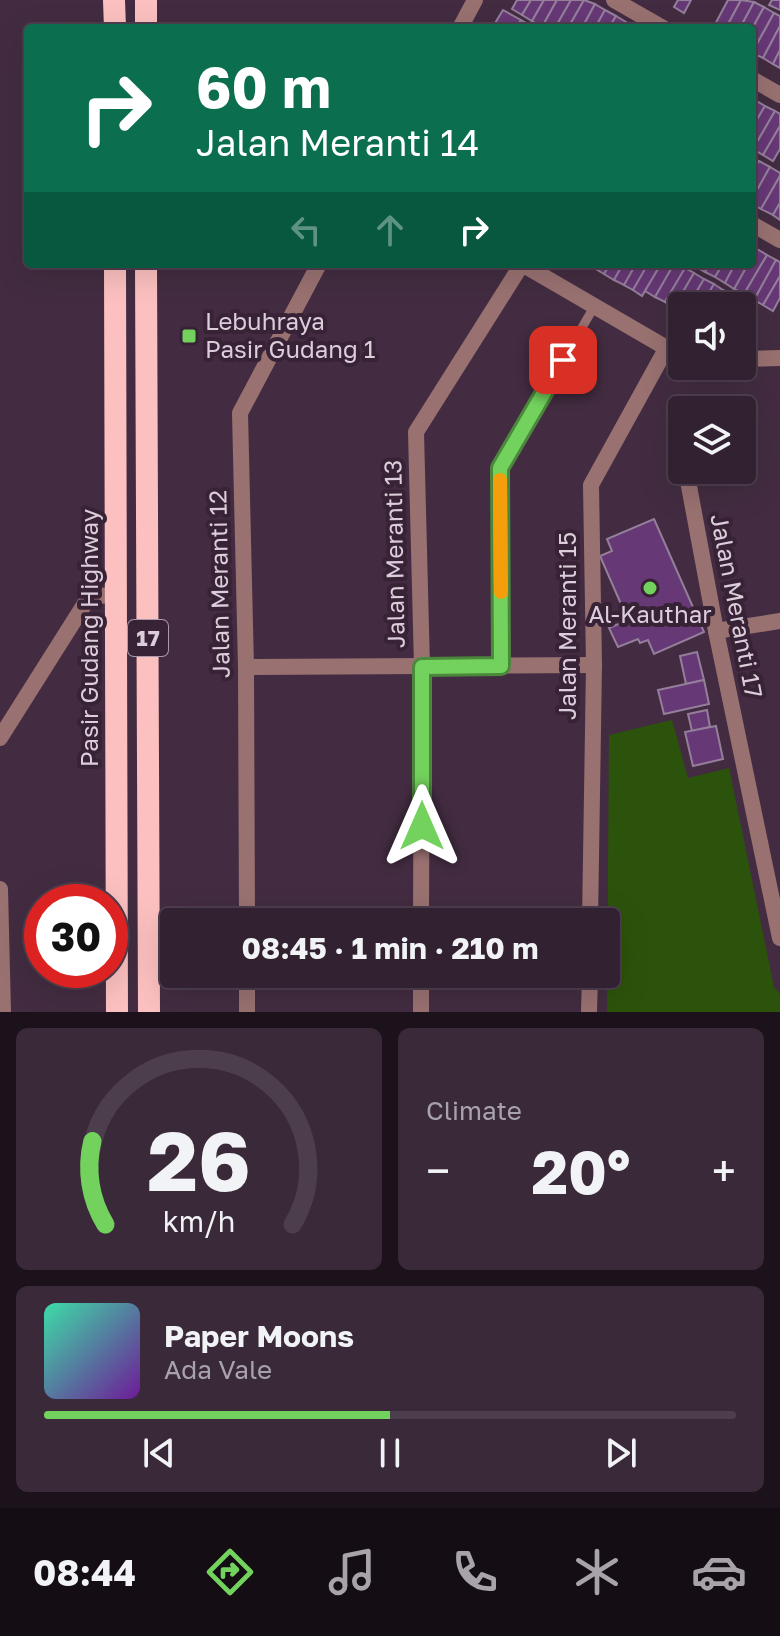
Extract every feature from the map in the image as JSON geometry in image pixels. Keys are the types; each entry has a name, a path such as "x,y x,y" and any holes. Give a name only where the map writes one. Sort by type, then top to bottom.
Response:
{"highway":[{"path":"114,0 115,24"},
{"path":"146,0 146,24"},
{"name":"Pasir Gudang Highway","path":"115,268 117,1012"},
{"name":"17","path":"146,268 149,1012"}],"street":[{"path":"462,24 475,0"},
{"path":"614,0 656,24"},
{"path":"756,81 780,95"},
{"path":"756,226 780,240"},
{"name":"Jalan Meranti 12","path":"247,908 246,667 240,413 317,268"},
{"name":"Jalan Meranti 13","path":"421,908 422,667 416,432 519,268"},
{"path":"529,268 666,349"},
{"name":"Jalan Meranti 15","path":"590,908 594,665 591,485 666,349"},
{"path":"756,359 780,358"},
{"name":"Jalan Meranti 17","path":"689,484 780,938"},
{"path":"0,738 84,605 100,594 116,596"},
{"path":"716,631 780,621"},
{"path":"246,667 594,665"},
{"path":"0,889 3,1012"},
{"path":"247,988 247,1012"},
{"path":"421,988 421,1012"},
{"path":"589,1012 590,988"}],"lane":[{"path":"501,666 500,468 594,307"}],"green space":[{"path":"672,720 688,778 729,768 774,987 780,994 780,1012 607,1012 607,988 620,988 620,908 608,908 609,735"}],"building":[{"path":"517,0 531,0 522,15 512,9"},
{"path":"531,0 544,0 532,21 522,15"},
{"path":"544,0 557,0 544,24 532,21"},
{"path":"557,0 571,0 557,24 544,24"},
{"path":"571,0 584,0 570,24 557,24"},
{"path":"584,0 595,4 584,24 570,24"},
{"path":"678,0 691,0 684,13 674,7"},
{"path":"728,0 741,0 728,24 715,24"},
{"path":"741,0 754,2 742,24 728,24"},
{"path":"772,0 780,0 780,10 769,5"},
{"path":"754,2 764,7 755,24 742,24"},
{"path":"595,4 605,10 597,24 584,24"},
{"path":"764,7 774,13 756,46 755,24"},
{"path":"503,10 521,20 518,24 494,24"},
{"path":"605,10 616,16 611,24 597,24"},
{"path":"774,13 780,16 780,26 763,58 756,55 756,46"},
{"path":"616,16 626,22 625,24 611,24"},
{"path":"780,26 780,50 773,64 763,58"},
{"path":"780,50 780,68 773,64"},
{"path":"756,101 765,106 756,121"},
{"path":"765,106 775,111 756,144 756,121"},
{"path":"775,111 780,114 780,126 763,155 756,151 756,144"},
{"path":"780,126 780,149 773,161 763,155"},
{"path":"759,161 770,167 756,192 756,166"},
{"path":"770,167 780,173 761,209 756,206 756,192"},
{"path":"780,176 780,203 773,215 761,209"},
{"path":"780,203 780,220 773,215"},
{"path":"757,249 767,255 745,292 734,289 746,268 756,268"},
{"path":"767,255 776,260 756,296 756,292 745,292"},
{"path":"776,260 780,262 780,276 763,305 756,301"},
{"path":"594,268 608,268 604,274"},
{"path":"608,268 621,268 614,280 604,274"},
{"path":"621,268 634,268 624,285 614,280"},
{"path":"634,268 646,268 633,290 624,285"},
{"path":"646,268 659,268 642,296 633,290"},
{"path":"659,268 672,268 655,297 645,291"},
{"path":"672,268 685,268 668,292 665,302 655,297"},
{"path":"685,268 694,273 683,292 671,292"},
{"path":"708,268 721,268 715,277 705,272"},
{"path":"721,268 733,268 725,283 715,277"},
{"path":"733,268 746,268 734,289 725,283"},
{"path":"694,273 704,279 696,292 683,292"},
{"path":"780,276 780,298 773,311 763,305"},
{"path":"704,279 714,284 709,292 696,292"},
{"path":"714,284 723,290 722,292 709,292"},
{"name":"Al-Kauthar","path":"654,519 704,632 654,654 648,640 640,643 638,639 618,647 609,628 628,620 600,556 612,551 607,539"},
{"path":"697,652 704,680 686,684 680,656"},
{"path":"704,680 709,704 664,714 658,690"},
{"path":"707,710 710,727 692,731 688,714"},
{"path":"716,726 723,759 693,766 685,732"}],"slow traffic":[{"path":"500,480 501,592"}],"place":[{"name":"Lebuhraya Pasir Gudang 1","path":"189,336"},
{"name":"Al-Kauthar","path":"650,588"}],"route":[{"path":"422,826 422,667 501,666 500,468 563,360"}]}
